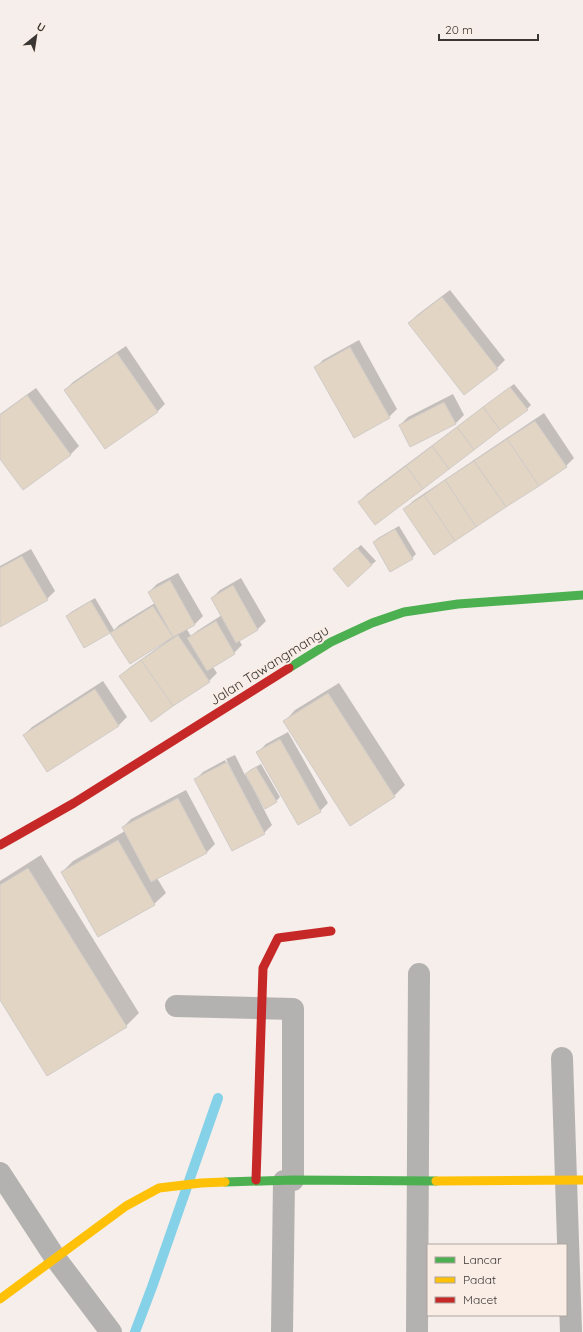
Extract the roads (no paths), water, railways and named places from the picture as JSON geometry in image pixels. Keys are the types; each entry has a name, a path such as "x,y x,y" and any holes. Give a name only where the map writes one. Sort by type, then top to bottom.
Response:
{"street":[{"name":"Jalan Tawangmangu","path":"0,845 74,803 331,642 372,623 404,612 458,604 583,595"},
{"path":"256,1180 263,968 278,938 331,931"},
{"path":"417,1332 419,974"},
{"path":"176,1006 293,1010 282,1332"},
{"path":"562,1058 575,1180 570,1332"},
{"path":"0,1174 56,1259 111,1332"},
{"path":"0,1299 126,1206 159,1188 201,1183 256,1180 575,1180"}],"waterway":[{"path":"135,1332 218,1098"}]}
